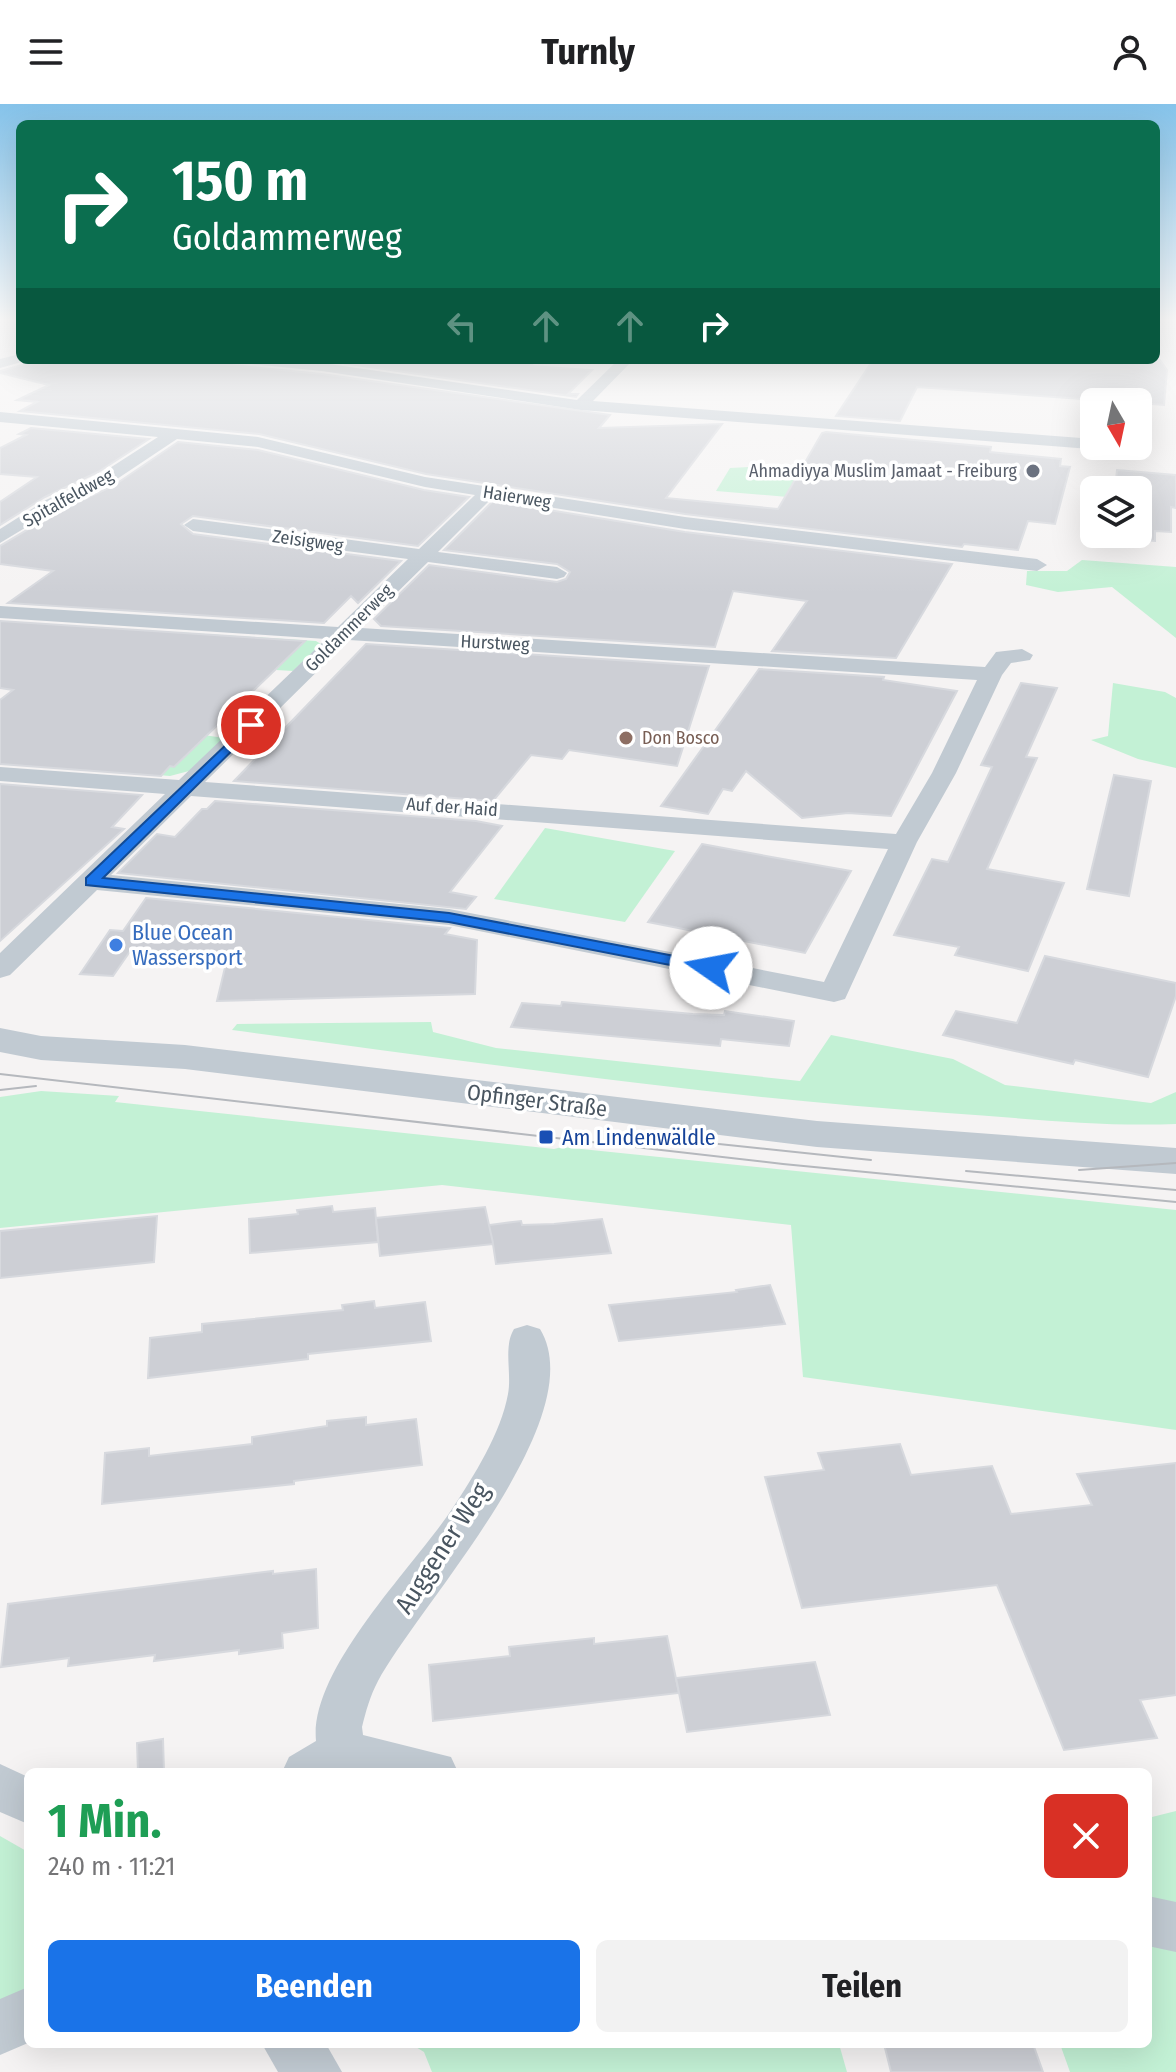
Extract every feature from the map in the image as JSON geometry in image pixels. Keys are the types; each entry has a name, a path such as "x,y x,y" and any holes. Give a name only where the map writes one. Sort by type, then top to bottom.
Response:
{"street":[{"path":"657,411 1080,443"},
{"name":"Haierweg","path":"0,417 258,442 425,482 488,492 685,523 1037,565"},
{"name":"Spitalfeldweg","path":"0,537 52,504 105,479 175,433"},
{"name":"Goldammerweg","path":"0,969 488,492"},
{"name":"Zeisigweg","path":"193,525 423,556"},
{"path":"423,556 557,573"},
{"name":"Hurstweg","path":"0,612 991,674"},
{"path":"91,881 449,917 834,993 904,842 944,773 991,674 1004,657 1022,655"},
{"name":"Auf der Haid","path":"0,774 904,842"},
{"name":"Opfinger Straße","path":"0,1014 147,1043 185,1057"},
{"name":"Opfinger Straße","path":"0,1040 41,1048 185,1057 817,1134 1176,1161"},
{"path":"0,1060 41,1048"},
{"name":"Auggener Weg","path":"394,1768 324,1761 335,1737 353,1677 468,1520 524,1409 530,1370 527,1338"},
{"path":"0,1786 24,1800"},
{"path":"1152,1922 1176,1927"},
{"path":"0,2028 24,2016"},
{"path":"293,2048 314,2072"}],"green space":[{"path":"730,468 819,473 811,499 716,491"},
{"path":"1082,560 1176,567 1176,638 1112,587 1058,592 1026,585 1027,571 1067,571"},
{"path":"174,632 316,641 321,644 293,671 276,670 290,656 165,640"},
{"path":"1113,683 1165,692 1176,698 1176,768 1138,759 1091,740 1108,736"},
{"path":"157,728 224,738 189,771 170,776 113,771 122,760 174,767 190,752"},
{"path":"545,828 675,851 625,922 494,899"},
{"path":"431,1022 433,1032 496,1048 800,1081 831,1035 953,1059 1005,1085 1151,1103 1176,1092 1176,1124 1062,1122 767,1098 232,1030 237,1024"},
{"path":"41,1091 119,1096 115,1102 554,1149 562,1147 1176,1210 1176,1430 803,1377 791,1225 442,1185 0,1228 0,1097"},
{"path":"1176,1811 1176,2072 1070,2072 1061,2048 1152,2048 1152,1817"},
{"path":"0,1836 24,1850 24,1990 0,2005"},
{"path":"418,2048 840,2048 847,2072 432,2072 424,2052"}],"building":[{"path":"20,411 581,411 610,415 599,428 722,424 666,498 778,509 822,433 826,432 991,447 990,452 1061,459 1060,466 1070,467 1055,524 1028,521 1018,550 964,544 962,547 685,514 426,474 259,434"},
{"path":"839,411 905,411 900,421 836,416"},
{"path":"31,428 149,439 98,472 45,497 0,525 0,502 37,477 0,474 0,448 26,435 19,434"},
{"path":"178,442 258,450 424,490 469,497 418,546 193,516 181,524 193,534 401,561 358,603 351,596 324,623 8,603 53,571 0,564 0,546 59,511 113,486"},
{"path":"1117,470 1176,475 1176,508 1171,507 1171,532 1155,531 1155,541 1152,541 1152,476 1116,476"},
{"path":"493,501 685,532 952,564 896,658 772,651 807,601 733,591 715,647 381,626 374,619 429,565 557,582 566,579 570,572 557,564 444,550"},
{"path":"0,621 305,641 161,776 0,764 0,700 13,690 0,688"},
{"path":"366,644 709,666 677,766 569,750 562,759 531,755 493,801 234,781"},
{"path":"759,669 884,677 883,680 957,691 891,816 848,813 802,818 746,771 732,791 723,789 708,814 661,806"},
{"path":"1021,683 1057,688 1026,757 1037,758 987,869 1064,883 1028,971 955,955 959,947 894,935 932,859 948,862 992,767 981,765"},
{"path":"1114,775 1151,781 1129,896 1087,889"},
{"path":"0,784 142,795 112,827 124,829 0,941"},
{"path":"215,801 476,821 502,826 450,892 476,897 466,909 118,873 157,834 175,837 202,809 207,809"},
{"path":"702,844 851,871 805,953 648,922"},
{"path":"146,898 450,928 445,934 477,940 475,994 217,1001 227,959 131,950 113,976 80,974 110,930 123,931"},
{"path":"1045,956 1176,983 1176,996 1148,1077 943,1035 956,1011 1017,1023"},
{"path":"562,1002 693,1014 724,1015 725,1011 794,1021 789,1046 721,1039 720,1046 511,1027 522,1003 561,1006"},
{"path":"332,1206 333,1212 375,1208 378,1242 250,1253 249,1219 298,1214 297,1210"},
{"path":"485,1207 489,1225 521,1221 522,1225 554,1224 602,1219 611,1253 496,1264 493,1244 380,1256 376,1218"},
{"path":"157,1216 154,1262 0,1278 0,1231"},
{"path":"770,1285 785,1324 619,1341 609,1305 737,1292"},
{"path":"374,1301 375,1308 425,1302 431,1341 308,1354 308,1359 148,1378 150,1338 202,1332 202,1324 343,1310 342,1305"},
{"path":"366,1417 366,1425 416,1419 422,1465 294,1481 294,1484 102,1504 105,1453 149,1448 149,1456 252,1444 252,1437 327,1426 327,1421"},
{"path":"900,1444 911,1475 992,1466 1011,1514 1092,1505 1077,1474 1176,1463 1176,1695 1140,1700 1157,1738 1064,1750 997,1585 802,1608 765,1477 824,1470 818,1453"},
{"path":"316,1569 318,1628 282,1633 283,1648 239,1654 239,1650 154,1661 155,1655 68,1666 69,1658 1,1667 8,1604 273,1571 273,1574"},
{"path":"667,1636 679,1693 433,1721 429,1665 510,1656 509,1647 594,1638 594,1644"},
{"path":"815,1662 830,1715 687,1732 676,1678"},
{"path":"163,1739 164,1768 138,1768 137,1743"},
{"path":"885,2048 1034,2048 1043,2072 891,2072"}],"tram line":[{"path":"0,1074 783,1164 1176,1202"},
{"path":"0,1090 36,1086"},
{"path":"624,1134 871,1160"},
{"path":"1079,1170 1176,1163"},
{"path":"966,1171 1176,1190"}],"place":[{"name":"Ahmadiyya Muslim Jamaat - Freiburg","path":"1033,471"},
{"name":"Don Bosco","path":"626,738"},
{"name":"Blue Ocean Wassersport","path":"116,945"},
{"name":"Am Lindenwäldle","path":"546,1137"}],"route":[{"path":"251,725 91,881 449,917 711,968"}]}
